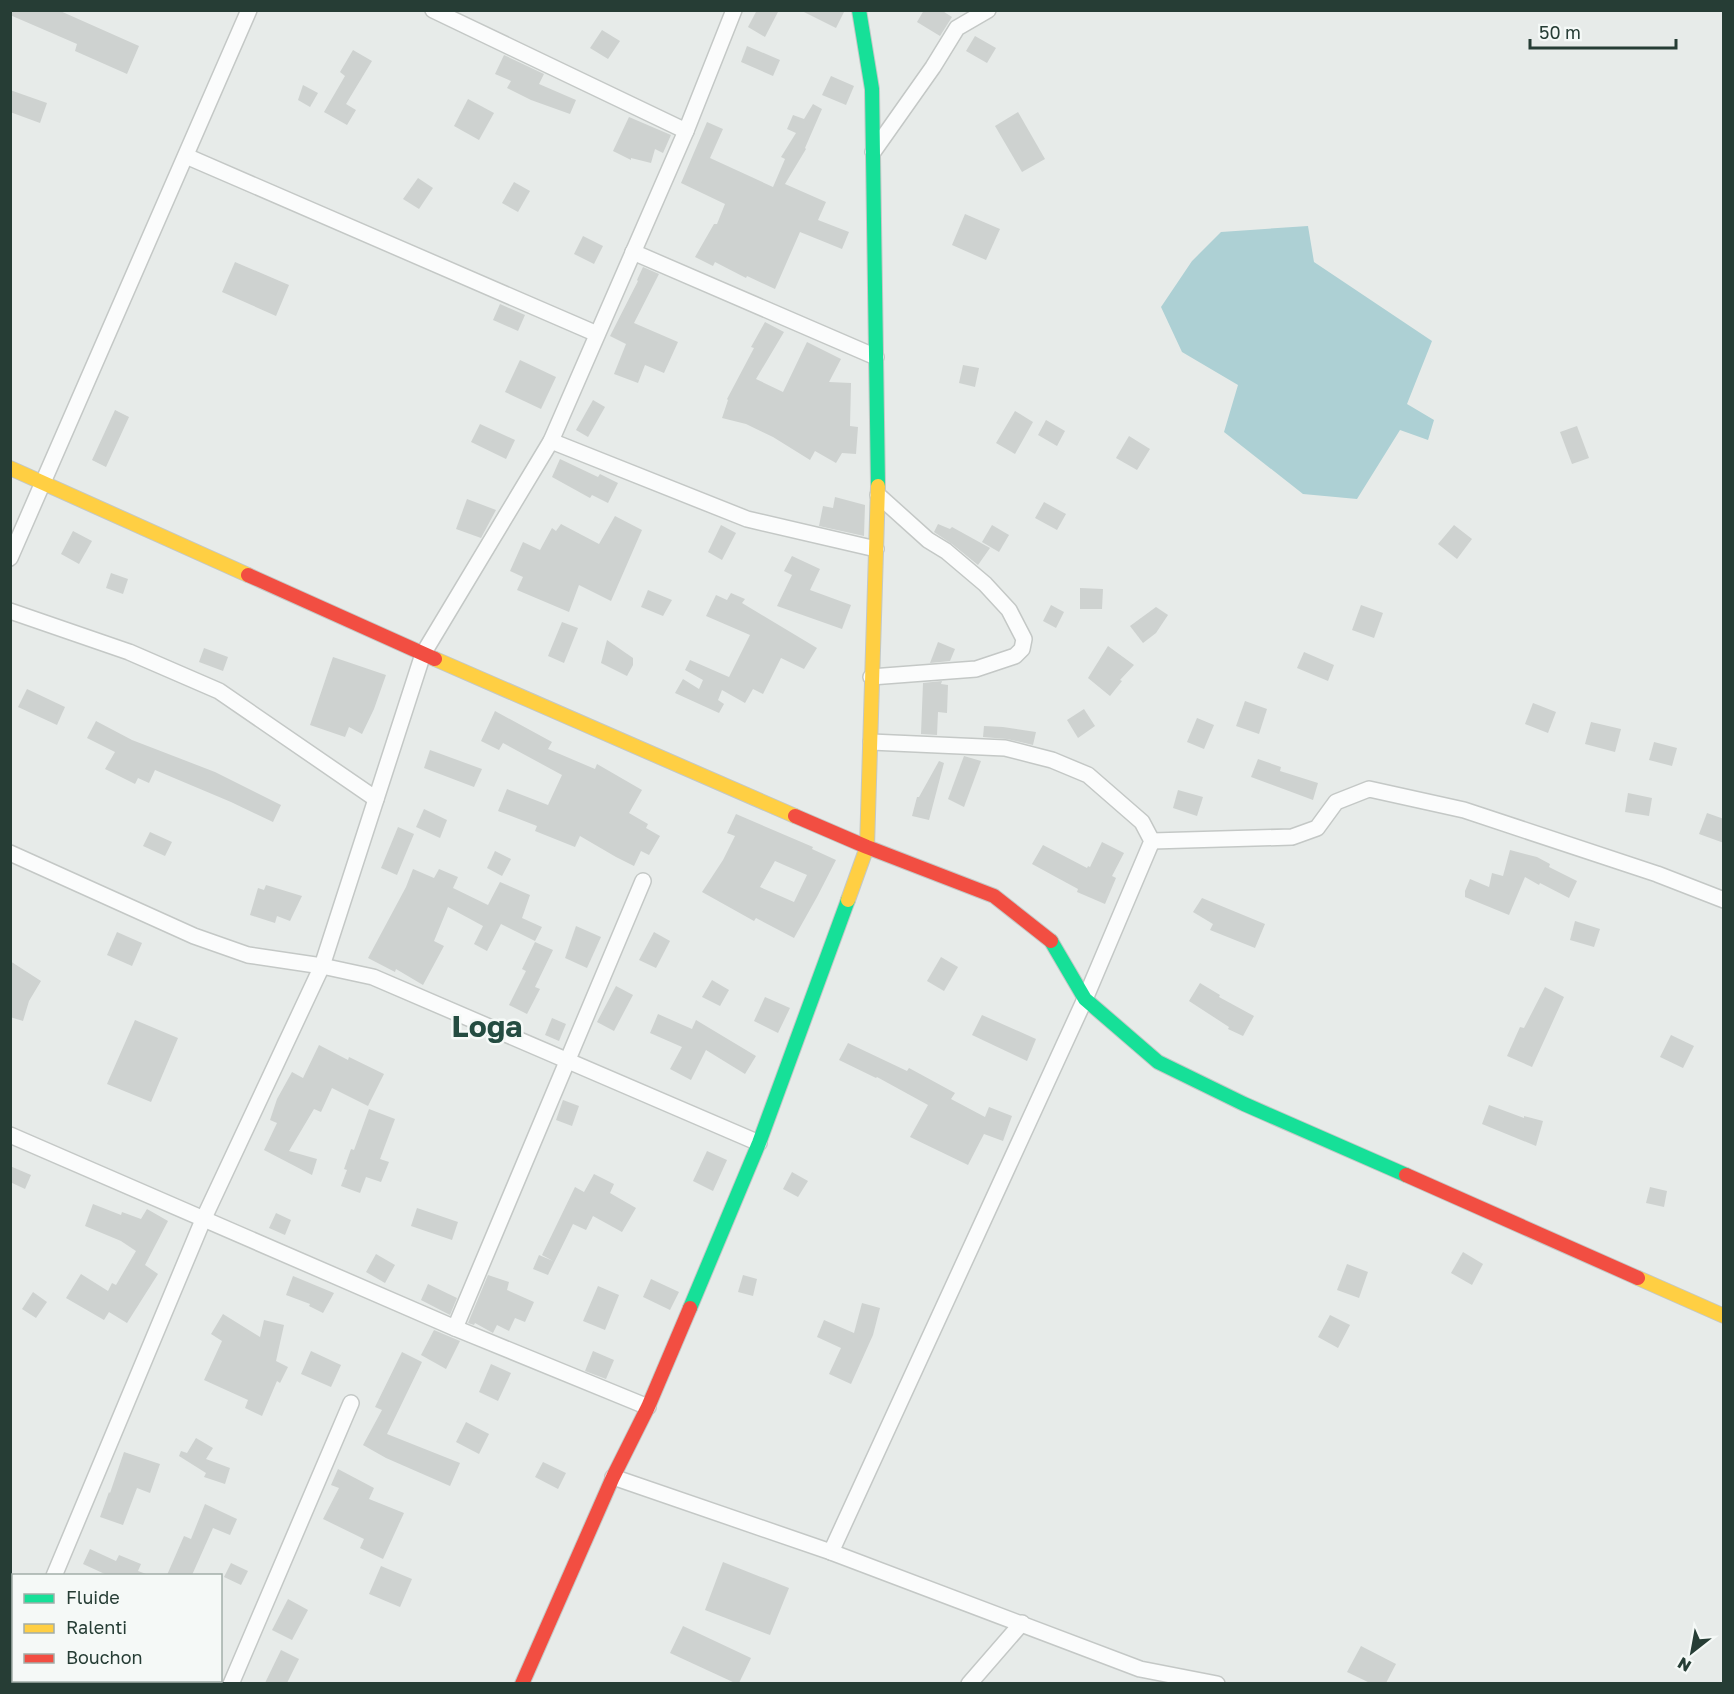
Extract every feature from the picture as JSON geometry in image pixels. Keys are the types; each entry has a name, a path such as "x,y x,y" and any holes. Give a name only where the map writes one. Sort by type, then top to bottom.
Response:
{"street":[{"path":"10,558 249,10"},
{"path":"433,10 686,131"},
{"path":"54,1574 203,1220 322,966 423,654 551,441 686,131 734,10"},
{"path":"522,1683 613,1477 648,1407 759,1143 867,847 878,495 872,89 859,10"},
{"path":"873,152 933,67 957,28 959,10"},
{"path":"957,28 988,10"},
{"path":"186,156 597,334"},
{"path":"633,252 876,357"},
{"path":"551,441 747,519 876,549"},
{"path":"10,468 423,654 867,847 994,896 1051,941 1085,999 1158,1062 1244,1104 1724,1316"},
{"path":"871,677 976,669 1015,656 1022,649 1024,639 1009,610 985,584 946,551 928,540 878,495"},
{"path":"10,610 129,652 219,692 376,799"},
{"path":"871,742 1005,748 1052,759 1088,775 1142,822 1152,841"},
{"path":"1152,841 1292,837 1317,828 1336,802 1369,789 1464,810 1657,874 1724,900"},
{"path":"831,1552 1085,999 1152,841"},
{"path":"10,853 194,936 248,955 322,966 373,977 759,1143"},
{"path":"455,1328 643,881"},
{"path":"10,1135 455,1328 648,1407"},
{"path":"231,1683 351,1403"},
{"path":"613,1477 831,1552 1140,1669 1217,1683"},
{"path":"969,1683 1022,1623"}],"water":[{"path":"1308,226 1314,262 1432,341 1407,404 1434,420 1428,440 1400,430 1357,499 1303,494 1224,432 1238,385 1182,352 1161,307 1192,261 1221,232"}],"building":[{"path":"10,10 58,10 139,46 127,74 75,51 77,44 10,15"},
{"path":"757,10 779,10 765,37 748,27"},
{"path":"800,10 845,10 836,28"},
{"path":"924,10 941,10 952,17 940,36 917,22"},
{"path":"602,30 620,41 608,59 590,48"},
{"path":"975,36 996,48 987,63 966,51"},
{"path":"747,46 780,60 773,76 741,62"},
{"path":"353,50 372,61 346,104 356,110 347,125 324,112 345,76 340,72"},
{"path":"504,55 544,74 539,84 576,100 570,114 531,100 507,88 511,81 495,74"},
{"path":"831,76 854,86 846,105 822,95"},
{"path":"303,85 318,93 310,107 298,100"},
{"path":"10,90 47,103 40,123 10,112"},
{"path":"468,99 494,113 479,140 454,126"},
{"path":"813,104 822,109 806,149 785,184 826,202 818,220 849,232 842,249 800,232 775,289 747,276 746,278 715,262 713,266 695,257 714,224 717,224 725,204 681,183 707,122 723,129 710,158 773,187 785,159 781,157 796,133 787,129 793,115 804,119"},
{"path":"1018,112 1045,159 1022,172 995,126"},
{"path":"629,117 671,135 663,153 655,149 651,163 631,158 631,160 613,151"},
{"path":"418,178 433,188 419,209 403,199"},
{"path":"514,182 530,191 518,212 502,203"},
{"path":"965,214 1000,229 986,260 952,245"},
{"path":"583,236 603,246 594,264 574,254"},
{"path":"235,262 289,285 276,316 222,292"},
{"path":"643,267 659,274 634,323 678,342 664,373 645,365 638,383 614,374 626,344 610,336"},
{"path":"500,304 525,315 518,331 493,320"},
{"path":"765,322 784,332 756,379 783,392 807,342 841,359 829,382 851,383 850,426 858,427 856,454 842,453 836,463 815,451 810,460 773,437 746,424 722,418 727,399"},
{"path":"520,360 556,377 541,409 505,392"},
{"path":"963,365 979,368 975,387 959,383"},
{"path":"593,400 605,407 588,437 576,430"},
{"path":"115,410 129,417 106,467 92,460"},
{"path":"1015,411 1033,422 1015,454 996,443"},
{"path":"1046,420 1065,431 1057,446 1038,435"},
{"path":"480,424 515,440 506,459 471,442"},
{"path":"1577,426 1589,458 1572,464 1560,432"},
{"path":"1129,436 1150,449 1137,470 1116,458"},
{"path":"560,459 598,477 600,474 618,483 608,503 592,495 590,498 552,477"},
{"path":"835,497 865,505 864,536 819,526 823,506 833,508"},
{"path":"467,499 496,510 481,538 456,529"},
{"path":"1044,502 1066,514 1057,530 1035,518"},
{"path":"615,516 642,530 611,601 579,585 569,612 517,590 523,577 510,571 523,542 540,550 552,528 556,531 561,524 599,544"},
{"path":"938,524 950,529 952,527 990,548 978,565 934,532"},
{"path":"721,525 736,533 722,560 708,552"},
{"path":"992,525 1009,535 999,552 982,542"},
{"path":"1454,525 1472,539 1457,559 1438,544"},
{"path":"73,531 92,541 79,564 61,554"},
{"path":"792,556 820,569 810,590 851,605 842,629 777,606 792,575 784,571"},
{"path":"111,573 128,579 123,594 106,588"},
{"path":"1080,588 1103,589 1102,609 1080,609"},
{"path":"648,590 672,600 663,616 641,607"},
{"path":"731,593 745,599 742,603 817,648 804,669 781,658 763,694 753,689 745,703 722,690 718,700 724,704 719,713 675,693 683,679 699,689 703,680 685,670 690,660 729,677 750,635 706,616 716,595 727,600"},
{"path":"1051,605 1064,612 1056,628 1043,621"},
{"path":"1361,605 1383,613 1374,638 1352,630"},
{"path":"1156,607 1168,615 1156,633 1143,643 1130,626"},
{"path":"562,622 578,628 564,663 548,656"},
{"path":"607,640 633,658 633,665 627,676 601,663"},
{"path":"938,642 955,649 950,661 930,663"},
{"path":"1108,646 1134,665 1120,680 1122,681 1110,696 1088,678"},
{"path":"204,648 228,657 223,671 199,662"},
{"path":"1304,652 1334,665 1328,681 1297,668"},
{"path":"333,657 386,675 362,734 349,727 345,737 310,725"},
{"path":"942,681 941,684 948,685 947,713 938,712 937,735 921,734 923,683"},
{"path":"27,689 65,707 57,725 18,707"},
{"path":"1245,701 1267,709 1259,734 1236,726"},
{"path":"1533,703 1556,712 1548,733 1525,724"},
{"path":"1084,709 1095,726 1078,738 1067,720"},
{"path":"495,711 552,742 548,749 595,769 597,764 642,790 629,813 648,824 646,828 660,836 649,855 641,851 634,866 580,836 575,847 535,831 537,826 498,811 507,789 548,805 562,775 503,743 499,750 481,741"},
{"path":"1197,718 1214,725 1204,749 1187,742"},
{"path":"96,721 132,740 215,772 281,805 273,822 155,770 149,783 138,778 135,784 105,769 115,752 87,738"},
{"path":"1591,722 1621,729 1615,752 1585,744"},
{"path":"984,726 1036,732 1033,745 1007,739 983,737"},
{"path":"1654,742 1677,748 1672,766 1649,760"},
{"path":"430,750 482,769 474,787 424,768"},
{"path":"964,756 981,761 964,807 948,799"},
{"path":"1258,759 1281,767 1280,771 1318,783 1313,800 1251,777"},
{"path":"939,761 944,763 929,820 912,816 917,797"},
{"path":"1178,790 1203,797 1197,816 1173,808"},
{"path":"1628,793 1652,798 1649,816 1625,812"},
{"path":"424,809 447,820 440,838 416,827"},
{"path":"1707,813 1724,819 1724,843 1699,834"},
{"path":"736,814 813,847 812,849 836,860 794,938 756,918 754,921 702,892 723,860 735,836 727,833","holes":["775,861 807,875 794,902 760,887"]},
{"path":"398,827 414,834 397,875 381,868"},
{"path":"150,832 172,842 165,856 143,846"},
{"path":"1102,842 1124,853 1112,876 1116,878 1105,904 1077,892 1078,889 1032,864 1043,845 1087,868 1090,867"},
{"path":"1510,850 1537,857 1550,864 1549,867 1577,881 1569,898 1525,877 1509,915 1465,897 1470,879 1489,887 1492,873 1503,876"},
{"path":"495,851 511,859 502,876 487,868"},
{"path":"413,869 434,878 439,869 458,877 453,888 488,905 500,882 530,895 522,918 542,927 535,941 501,924 487,951 474,944 483,926 448,907 434,941 444,946 423,985 396,969 395,972 368,958 406,887"},
{"path":"266,885 302,896 290,921 277,916 275,923 250,915 258,888 264,890"},
{"path":"1202,898 1265,924 1255,948 1210,930 1213,924 1193,912"},
{"path":"1575,921 1600,929 1594,947 1570,940"},
{"path":"576,926 601,937 587,968 565,958"},
{"path":"117,932 142,943 132,966 107,955"},
{"path":"654,932 670,941 656,968 639,960"},
{"path":"535,942 553,950 535,987 540,989 527,1014 509,1005 526,971 522,969"},
{"path":"941,957 958,967 944,991 927,981"},
{"path":"10,961 41,981 29,1001 23,1021 10,1017"},
{"path":"712,980 729,990 720,1006 702,997"},
{"path":"1200,983 1220,995 1219,997 1254,1016 1243,1036 1228,1029 1229,1027 1189,1001"},
{"path":"616,986 633,995 614,1031 597,1022"},
{"path":"1545,987 1564,997 1532,1067 1507,1056 1520,1027 1524,1028"},
{"path":"765,997 790,1008 778,1033 754,1021"},
{"path":"658,1014 692,1029 696,1020 756,1056 745,1074 706,1050 691,1080 670,1069 682,1047 650,1033"},
{"path":"982,1015 1036,1039 1027,1061 972,1035"},
{"path":"552,1018 566,1024 559,1041 545,1035"},
{"path":"135,1020 178,1038 151,1102 107,1084"},
{"path":"1671,1035 1694,1046 1683,1068 1660,1057"},
{"path":"848,1043 907,1071 909,1068 955,1093 951,1099 985,1117 989,1107 1012,1116 1003,1141 984,1134 968,1165 910,1137 928,1105 877,1077 839,1060"},
{"path":"319,1045 348,1060 349,1057 384,1074 368,1106 332,1088 321,1112 314,1109 289,1151 317,1159 312,1175 264,1150 277,1123 270,1120 277,1099 292,1072 303,1078"},
{"path":"563,1100 579,1106 572,1126 556,1120"},
{"path":"1489,1105 1524,1118 1524,1116 1543,1121 1536,1146 1482,1124"},
{"path":"369,1109 395,1119 380,1159 389,1162 381,1182 366,1177 360,1193 341,1186 351,1149 354,1150"},
{"path":"707,1151 727,1160 713,1191 693,1181"},
{"path":"10,1166 31,1175 25,1189 10,1182"},
{"path":"792,1172 808,1181 798,1197 783,1189"},
{"path":"594,1174 614,1184 610,1193 636,1208 622,1232 593,1216 586,1230 573,1224 548,1275 533,1269 539,1255 553,1261 542,1255 575,1187 584,1192"},
{"path":"1650,1187 1667,1191 1664,1207 1646,1203"},
{"path":"93,1204 121,1215 122,1212 141,1219 147,1209 168,1221 145,1265 158,1274 127,1323 109,1312 104,1320 66,1298 81,1274 108,1291 112,1283 116,1285 136,1251 121,1241 85,1226"},
{"path":"417,1208 458,1222 452,1240 411,1226"},
{"path":"276,1213 291,1220 285,1235 269,1228"},
{"path":"1463,1252 1483,1264 1472,1285 1451,1273"},
{"path":"376,1254 395,1265 385,1283 366,1272"},
{"path":"1347,1264 1368,1272 1359,1298 1337,1290"},
{"path":"488,1275 509,1282 507,1290 534,1302 525,1322 515,1318 509,1331 497,1325 493,1333 475,1323 474,1325 468,1323"},
{"path":"743,1275 757,1279 753,1296 738,1292"},
{"path":"293,1276 334,1293 323,1313 309,1306 310,1304 286,1295"},
{"path":"651,1279 679,1292 670,1310 643,1297"},
{"path":"428,1284 457,1298 450,1315 421,1300"},
{"path":"598,1286 619,1295 605,1330 583,1321"},
{"path":"33,1292 47,1302 36,1318 22,1309"},
{"path":"862,1303 880,1308 873,1335 851,1384 829,1374 841,1348 817,1337 824,1320 854,1333"},
{"path":"223,1314 260,1337 264,1320 284,1325 276,1361 288,1367 280,1383 277,1381 262,1416 245,1408 248,1400 204,1380 222,1341 211,1334"},
{"path":"1330,1315 1350,1325 1338,1348 1318,1337"},
{"path":"434,1330 460,1341 446,1369 421,1355"},
{"path":"311,1351 341,1365 331,1387 301,1374"},
{"path":"593,1351 614,1360 606,1379 585,1371"},
{"path":"402,1352 422,1362 387,1434 460,1463 450,1486 386,1458 363,1445 382,1410 375,1407"},
{"path":"491,1364 511,1373 498,1401 479,1392"},
{"path":"466,1422 489,1434 479,1454 456,1442"},
{"path":"196,1438 213,1448 206,1459 230,1468 225,1484 204,1477 206,1473 179,1456 181,1451 187,1453"},
{"path":"124,1452 160,1464 150,1493 137,1488 123,1525 100,1517"},
{"path":"543,1462 566,1473 558,1489 535,1477"},
{"path":"338,1469 374,1488 369,1499 404,1513 383,1559 360,1548 364,1539 323,1519 339,1488 331,1485"},
{"path":"205,1504 237,1519 230,1535 213,1528 192,1574 167,1574 184,1536 191,1539"},
{"path":"90,1549 116,1561 119,1555 141,1564 138,1571 146,1574 105,1574 83,1564"},
{"path":"723,1562 789,1588 770,1635 705,1610"},
{"path":"231,1563 248,1571 241,1585 224,1577"},
{"path":"381,1566 412,1579 400,1607 369,1594"},
{"path":"288,1599 308,1610 292,1640 272,1630"},
{"path":"683,1626 751,1658 739,1683 670,1653"},
{"path":"1361,1646 1396,1664 1386,1683 1370,1683 1347,1672"},
{"path":"281,1650 299,1659 287,1683 265,1683"}],"traffic: fast":[{"path":"859,10 872,89 878,486"},
{"path":"690,1308 759,1143 848,900"},
{"path":"1051,941 1085,999 1158,1062 1244,1104 1406,1175"}],"traffic: slow":[{"path":"10,468 248,575"},
{"path":"848,900 867,847 878,486"},
{"path":"435,659 795,816"},
{"path":"1638,1278 1724,1316"}],"traffic: jam":[{"path":"248,575 435,659"},
{"path":"795,816 867,847 994,896 1051,941"},
{"path":"1406,1175 1638,1278"},
{"path":"522,1684 613,1477 648,1407 690,1308"}],"district":[{"name":"Loga","path":"487,1027"}]}
